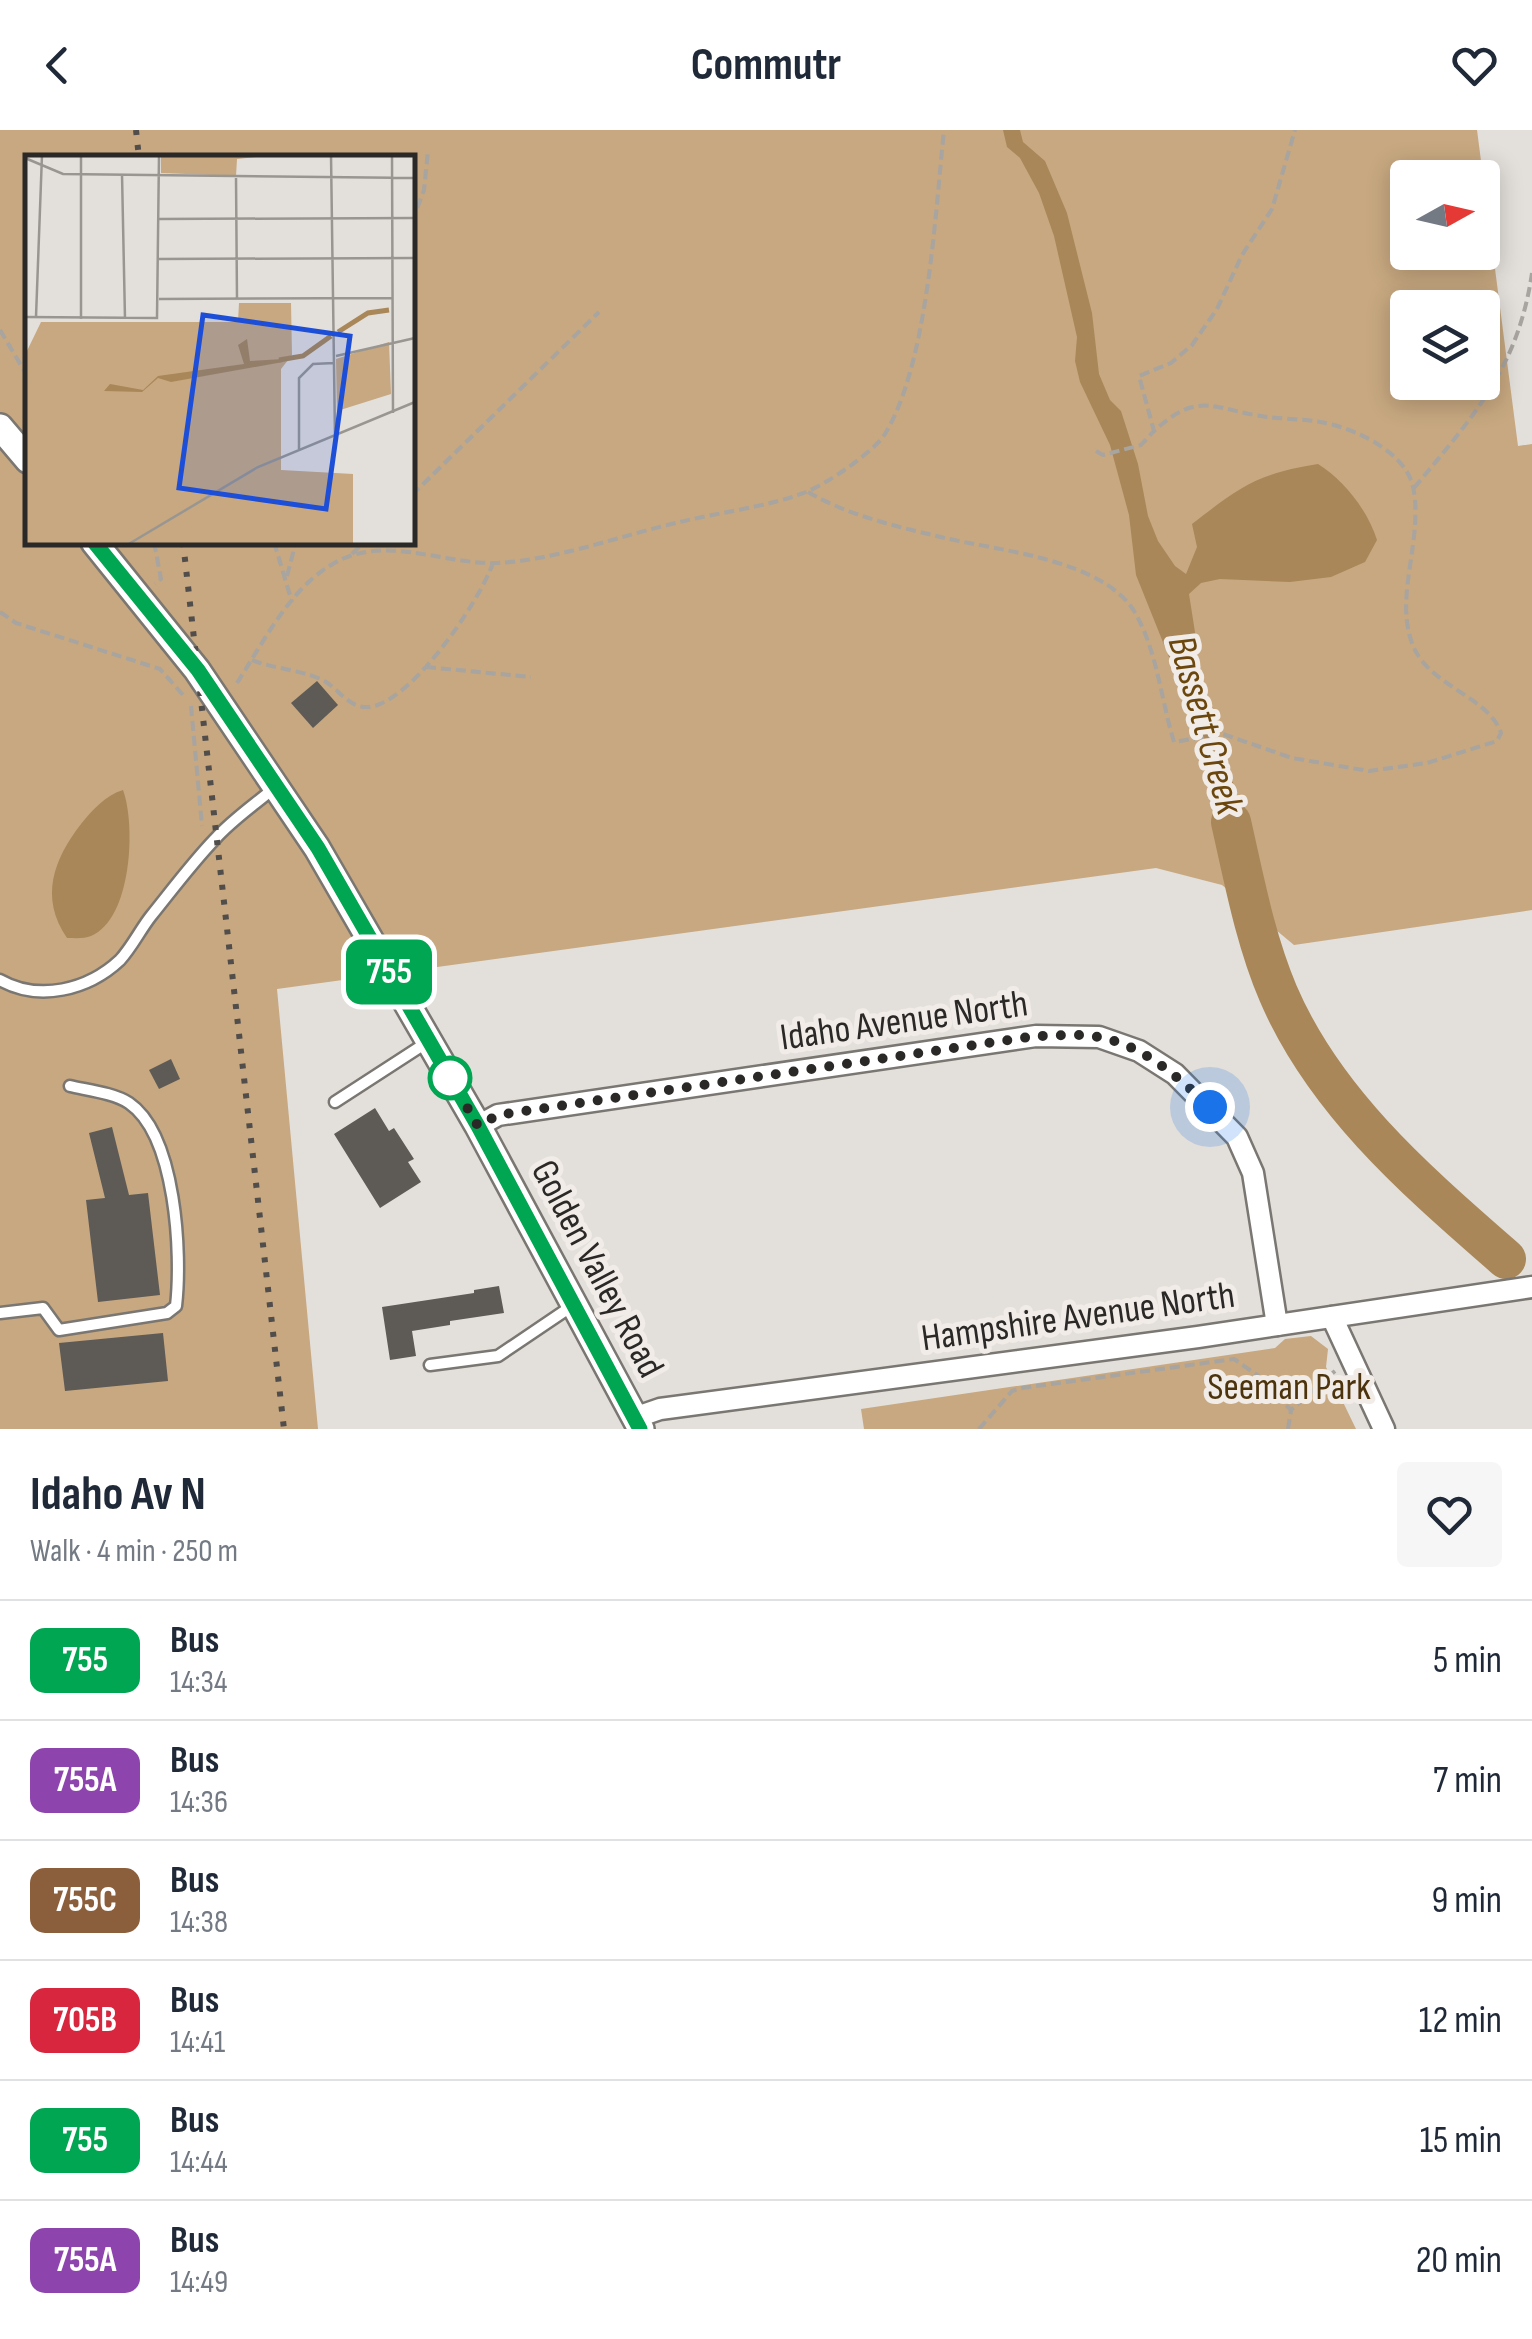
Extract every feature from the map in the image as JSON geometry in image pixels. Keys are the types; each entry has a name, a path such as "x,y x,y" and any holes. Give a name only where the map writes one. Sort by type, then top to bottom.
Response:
{"street":[{"path":"0,426 25,456"},
{"name":"Golden Valley Road","path":"96,545 198,670 278,785 478,1126 638,1424"},
{"name":"Idaho Avenue North","path":"478,1126 498,1115 1036,1036 1099,1037 1139,1051 1175,1074 1238,1137 1253,1173 1277,1324"},
{"name":"Hampshire Avenue North","path":"638,1424 660,1408 1532,1287"},
{"path":"1332,1317 1384,1429"}],"lane":[{"path":"0,980 42,992 62,990 101,976 123,957 216,837 278,785"},
{"path":"335,1102 428,1042"},
{"path":"0,1313 43,1308 59,1330 167,1313 176,1306 180,1270 174,1202 154,1130 128,1102 70,1086"},
{"path":"430,1365 498,1356 573,1305"}],"path":[{"path":"237,683 292,602 331,564 349,557 384,550 493,563 562,551 808,492 882,439 897,412 917,339 944,130"},
{"path":"1154,431 1139,376 1171,362 1192,345 1217,308 1242,255 1272,210 1295,130"},
{"path":"415,214 424,190 428,151"},
{"path":"1414,488 1476,412 1510,356 1532,272"},
{"path":"415,492 599,312"},
{"path":"0,330 25,372"},
{"path":"808,492 830,505 1074,569 1108,586 1132,608 1148,639 1174,742 1222,734 1292,758 1368,771 1427,763 1497,741 1501,733 1497,720 1448,686 1419,658 1412,642 1406,586 1412,550 1414,488 1408,471 1384,450 1362,436 1320,422 1243,414 1214,404 1192,405 1170,416 1140,445 1102,456 1096,451"},
{"path":"140,600 161,578 155,545"},
{"path":"275,545 292,602"},
{"path":"286,580 295,545"},
{"path":"349,557 361,545"},
{"path":"252,660 278,670 312,675 360,706 374,706 396,694 426,667 486,584 493,563"},
{"path":"0,612 16,623 160,669 191,704 204,852"},
{"path":"426,667 531,677"},
{"path":"979,1429 1012,1391 1022,1388 1234,1359 1257,1375 1291,1410"},
{"path":"1288,1429 1291,1410 1351,1359"}],"green space":[{"path":"0,130 1477,130 1481,160 1390,160 1390,270 1495,270 1498,290 1390,290 1390,400 1500,400 1500,307 1518,446 1532,444 1532,910 1294,945 1222,885 1156,868 277,989 318,1429 0,1429"},
{"name":"Seeman Park","path":"1311,1336 1328,1349 1326,1367 1356,1429 864,1429 861,1409 1275,1348 1285,1339"}],"water":[{"path":"1003,130 1020,130 1023,142 1045,161 1067,213 1092,313 1099,374 1110,400 1121,411 1138,464 1148,516 1158,541 1175,566 1186,574 1197,547 1192,524 1223,500 1279,472 1318,464 1354,497 1377,540 1365,562 1331,577 1290,582 1220,579 1201,583 1189,594 1197,645 1196,667 1239,801 1251,874 1225,874 1220,816 1193,717 1136,575 1129,515 1110,445 1080,382 1075,361 1077,337 1054,236 1039,193 1020,158 1007,147"},
{"path":"123,790 129,847 123,892 105,926 88,937 67,938 54,908 52,893 57,865 71,837 90,813"}],"building":[{"path":"317,681 338,705 313,728 291,703"},
{"path":"171,1059 180,1079 159,1089 149,1070"},
{"path":"375,1108 414,1159 408,1162 421,1182 380,1208 334,1134"},
{"path":"112,1127 129,1195 148,1193 160,1295 98,1302 86,1200 105,1198 89,1133"},
{"path":"499,1286 504,1313 412,1331 416,1356 390,1360 382,1307"},
{"path":"163,1333 168,1381 65,1391 59,1343"}],"waterway":[{"name":"Bassett Creek","path":"1231,822 1270,972 1298,1033 1321,1070 1408,1170 1506,1259"}],"railway":[{"path":"136,130 139,155"},
{"path":"183,545 284,1429"}],"bus line":[{"name":"755","path":"96,545 198,670 318,848 478,1126 640,1429"}],"route":[{"path":"450,1078 445,1070 478,1126 498,1115 1036,1036 1099,1037 1139,1051 1175,1074 1210,1107"}]}
